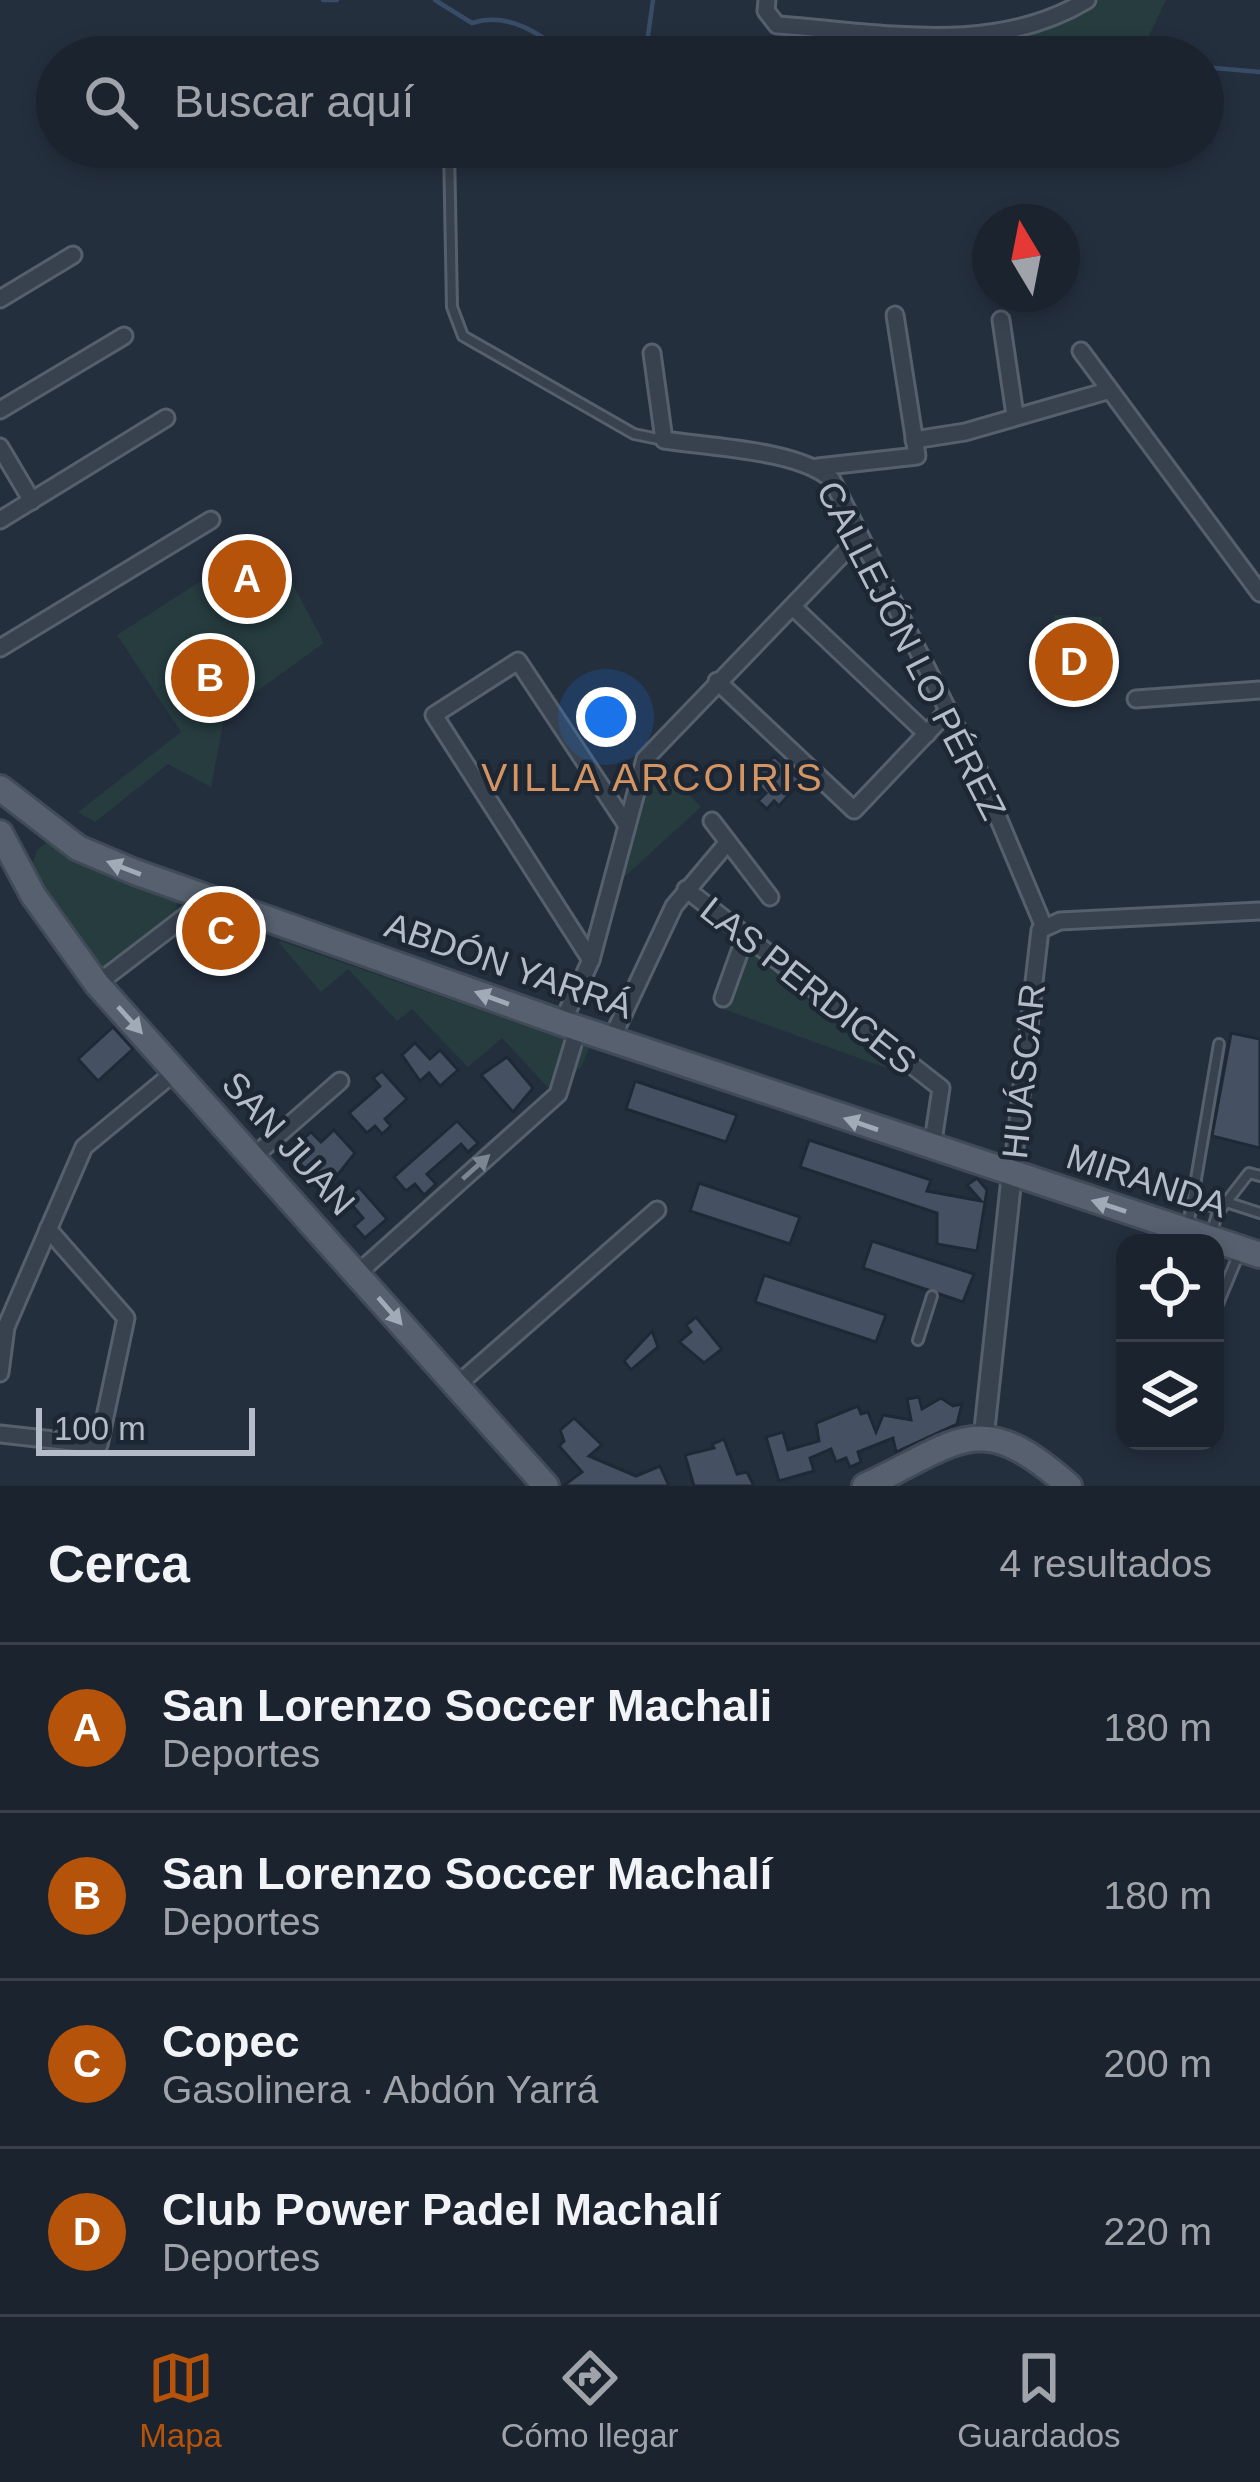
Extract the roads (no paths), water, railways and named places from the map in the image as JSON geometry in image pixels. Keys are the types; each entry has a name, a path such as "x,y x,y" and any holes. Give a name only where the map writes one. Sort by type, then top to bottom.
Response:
{"main road":[{"name":"ABDÓN YARRÁ","path":"0,788 78,848 189,901 272,919 570,1026 1012,1173"},
{"name":"SAN JUAN","path":"0,833 32,895 97,984 546,1486"},
{"path":"32,895 28,860 36,843 51,839 78,848"},
{"name":"MIRANDA","path":"1012,1173 1196,1226 1250,1252"},
{"path":"866,1486 984,1434 1003,1439 1069,1486"}],"street":[{"path":"767,0 769,19 777,25 942,36"},
{"path":"981,36 1026,26 1087,0"},
{"path":"0,299 73,256"},
{"path":"818,466 917,456 895,315"},
{"path":"1001,320 1015,415"},
{"path":"0,410 124,336"},
{"path":"1081,351 1260,593"},
{"path":"652,353 664,440"},
{"path":"914,440 965,432 1107,391"},
{"path":"0,520 166,418"},
{"name":"CALLEJÓN LO PÉREZ","path":"664,440 818,466 832,480 950,710 1044,927"},
{"path":"0,447 32,501"},
{"path":"0,647 211,520"},
{"path":"358,1273 558,1094 570,1026 650,751 860,536"},
{"path":"793,607 927,734"},
{"path":"591,960 434,715 518,662 626,824"},
{"path":"718,681 854,811 950,710"},
{"path":"1136,699 1260,690"},
{"path":"712,820 770,897"},
{"path":"611,1040 686,889 728,842"},
{"name":"LAS PERDICES","path":"686,889 940,1088 932,1148"},
{"path":"97,984 189,901"},
{"path":"1044,927 1260,911"},
{"name":"HUÁSCAR","path":"984,1434 1036,942 1044,927"},
{"path":"723,998 745,937"},
{"path":"0,1373 6,1327 84,1147 176,1071"},
{"path":"253,1156 340,1081"},
{"path":"456,1387 657,1210"},
{"path":"0,1434 99,1445 126,1318 48,1229"}],"lane":[{"path":"449,168 452,307 463,336 634,434 664,440"},
{"path":"189,901 205,939 228,948 272,919"},
{"path":"1196,1226 1219,1044"},
{"path":"1196,1226 1226,1202 1249,1173 1260,1176"},
{"path":"1196,1226 1226,1202"},
{"path":"1226,1202 1260,1213"},
{"path":"1224,1295 1250,1252"},
{"path":"918,1340 932,1296"}],"waterway":[{"path":"323,0 337,0"},
{"path":"435,0 472,23 499,20 539,36"},
{"path":"648,36 653,0"},
{"path":"1224,69 1260,72"}],"place":[{"name":"San Lorenzo Soccer Machali","path":"247,579"},
{"name":"Club Power Padel Machalí","path":"1074,662"},
{"name":"San Lorenzo Soccer Machalí","path":"210,678"},
{"name":"Copec","path":"221,931"}],"district":[{"name":"VILLA ARCOIRIS","path":"653,777"}]}
